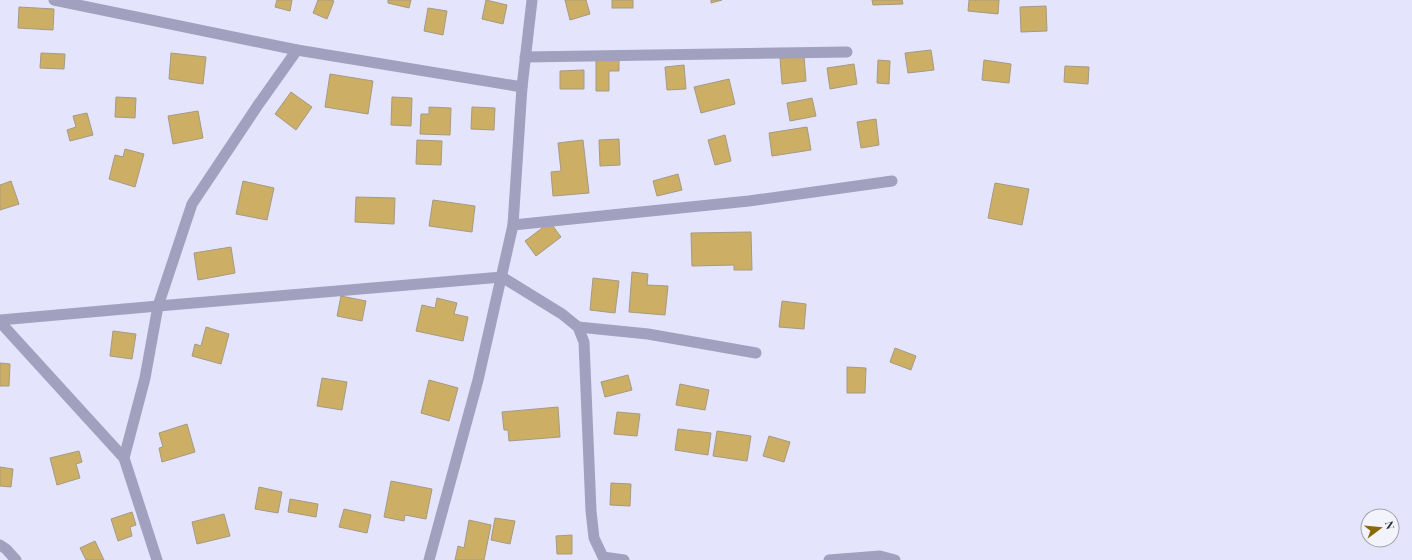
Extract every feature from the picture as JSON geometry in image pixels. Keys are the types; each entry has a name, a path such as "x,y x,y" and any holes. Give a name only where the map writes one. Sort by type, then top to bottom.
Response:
{"street":[{"path":"54,0 297,50 522,87"},
{"path":"430,560 478,380 513,225 522,87 532,0"},
{"path":"124,458 145,378 158,306 192,204 258,105 297,50"},
{"path":"525,57 847,52"},
{"path":"513,225 748,201 892,181"},
{"path":"0,321 502,277 562,314 578,327 584,342 591,504 594,538 603,557 624,560"},
{"path":"0,321 124,458 157,560"},
{"path":"578,327 648,334 756,352"},
{"path":"0,545 16,560"},
{"path":"829,560 880,556 896,560"}],"building":[{"path":"277,0 292,0 290,11 275,7"},
{"path":"318,0 334,1 327,19 313,13"},
{"path":"388,0 411,0 409,8 388,3"},
{"path":"486,0 507,5 503,24 482,19"},
{"path":"565,0 586,0 590,14 570,20"},
{"path":"612,0 633,0 633,8 612,8"},
{"path":"711,0 722,0 711,3"},
{"path":"872,0 902,0 903,4 873,5"},
{"path":"969,0 999,0 998,14 968,11"},
{"path":"1046,6 1047,31 1021,32 1020,7"},
{"path":"19,7 54,9 53,30 18,28"},
{"path":"428,8 447,11 443,35 424,31"},
{"path":"931,50 934,70 908,73 905,53"},
{"path":"41,53 65,54 64,69 40,68"},
{"path":"171,53 206,57 203,84 169,79"},
{"path":"804,56 806,81 782,84 780,58"},
{"path":"596,59 619,59 619,71 609,71 609,91 596,91"},
{"path":"878,60 890,61 889,84 877,83"},
{"path":"984,60 1011,64 1009,83 982,80"},
{"path":"854,64 857,84 830,89 827,68"},
{"path":"684,65 686,89 667,90 665,67"},
{"path":"1065,66 1089,67 1088,84 1064,82"},
{"path":"584,70 584,89 560,89 560,71"},
{"path":"330,74 373,81 368,114 325,107"},
{"path":"729,79 735,104 701,113 694,87"},
{"path":"291,92 312,107 296,130 275,114"},
{"path":"116,97 136,98 135,118 115,117"},
{"path":"392,97 412,98 411,126 391,125"},
{"path":"812,98 816,116 790,121 787,103"},
{"path":"429,107 451,108 450,135 420,134 421,114 429,114"},
{"path":"472,107 495,108 494,130 471,129"},
{"path":"198,111 203,138 173,144 168,116"},
{"path":"87,113 93,135 70,141 67,130 76,127 73,116"},
{"path":"876,119 879,145 861,148 857,122"},
{"path":"807,127 811,150 772,156 769,133"},
{"path":"725,135 731,161 715,165 708,140"},
{"path":"619,139 620,165 600,166 599,140"},
{"path":"417,140 442,141 441,165 416,164"},
{"path":"583,140 589,193 553,196 551,172 561,171 558,143"},
{"path":"125,149 144,154 135,187 109,179 115,155 123,157"},
{"path":"678,174 682,190 657,196 653,181"},
{"path":"11,181 19,204 0,210 0,185"},
{"path":"243,181 274,188 267,220 236,214"},
{"path":"995,183 1029,189 1022,225 988,218"},
{"path":"356,197 395,198 394,224 355,222"},
{"path":"433,200 475,206 472,232 429,226"},
{"path":"550,222 561,237 536,256 525,241"},
{"path":"751,232 752,270 734,270 734,265 692,266 691,233"},
{"path":"231,247 235,273 198,280 194,253"},
{"path":"632,272 648,274 647,285 668,286 665,315 629,312"},
{"path":"593,278 619,281 615,313 590,310"},
{"path":"341,296 366,301 362,321 337,316"},
{"path":"437,298 457,303 454,314 468,317 463,341 416,331 422,305 435,308"},
{"path":"782,301 806,304 804,329 779,327"},
{"path":"206,327 229,334 221,364 192,356 195,344 201,346"},
{"path":"113,331 136,334 132,359 110,356"},
{"path":"895,348 916,356 911,370 890,362"},
{"path":"0,363 10,364 9,386 0,386"},
{"path":"847,367 866,368 865,393 847,393"},
{"path":"628,375 632,390 605,397 601,382"},
{"path":"322,378 347,382 342,410 317,406"},
{"path":"429,380 458,388 449,421 421,413"},
{"path":"680,384 709,390 705,410 676,405"},
{"path":"558,407 560,437 509,441 508,430 504,430 502,412"},
{"path":"617,412 640,414 637,436 614,434"},
{"path":"187,424 195,452 162,462 159,448 163,447 159,433"},
{"path":"678,429 711,433 708,455 675,450"},
{"path":"717,431 751,436 747,461 713,456"},
{"path":"769,436 790,442 784,462 763,456"},
{"path":"79,451 82,462 76,464 80,478 57,485 50,458"},
{"path":"0,467 13,469 11,487 0,486"},
{"path":"391,481 432,489 426,519 405,515 404,521 384,517"},
{"path":"611,483 631,484 630,506 610,505"},
{"path":"259,487 282,492 278,513 255,509"},
{"path":"290,499 318,504 316,517 288,512"},
{"path":"344,509 371,515 367,533 339,527"},
{"path":"132,512 136,525 130,527 132,536 118,541 111,519"},
{"path":"224,514 230,536 197,544 192,522"},
{"path":"495,518 515,521 510,544 491,540"},
{"path":"469,520 491,525 484,560 455,560 458,546 464,548"},
{"path":"572,535 572,554 557,554 556,536"},
{"path":"95,541 104,560 86,560 80,548"}]}
